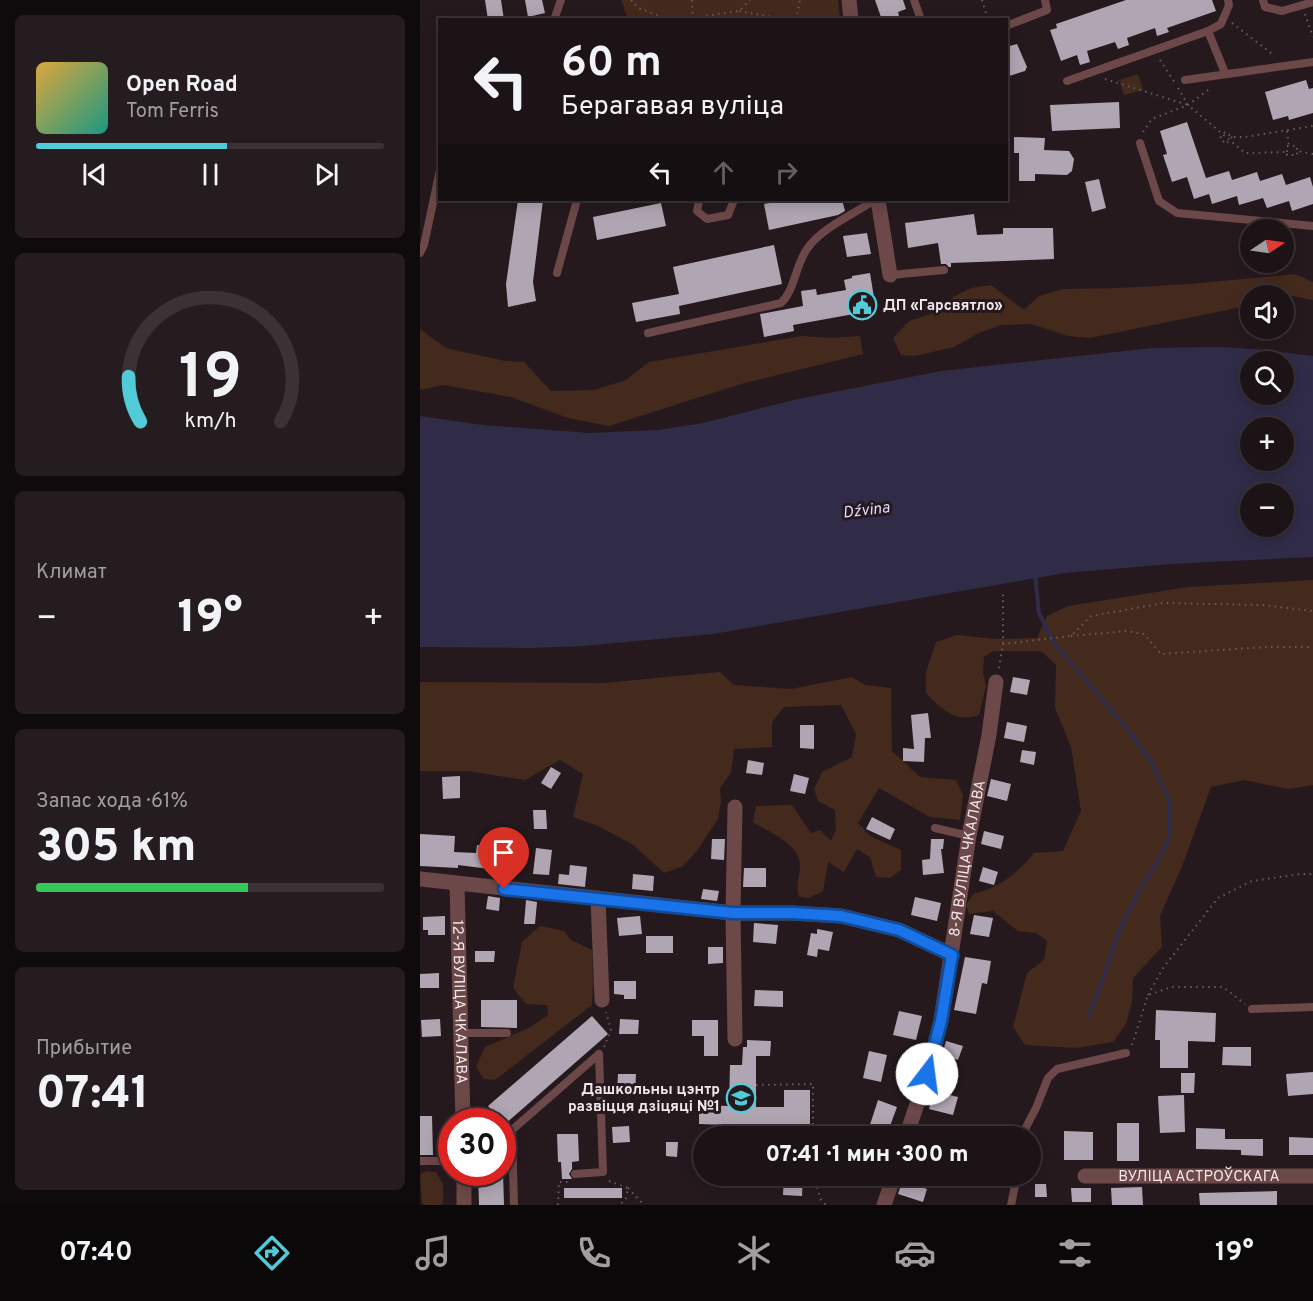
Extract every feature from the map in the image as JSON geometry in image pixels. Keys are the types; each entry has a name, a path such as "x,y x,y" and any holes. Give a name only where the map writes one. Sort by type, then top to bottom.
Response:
{"street":[{"path":"849,0 851,18"},
{"path":"876,201 890,275"},
{"name":"8-Я ВУЛІЦА ЧКАЛАВА","path":"910,1126 941,1021 969,836 989,735 996,682"},
{"path":"735,807 733,913 735,1039"},
{"path":"420,879 733,913 841,916 899,930 952,955"},
{"name":"12-Я ВУЛІЦА ЧКАЛАВА","path":"457,884 463,1108"},
{"path":"598,898 602,1000"},
{"name":"ВУЛІЦА АСТРОЎСКАГА","path":"1085,1176 1313,1176"},
{"path":"464,1186 464,1205"},
{"path":"884,1205 891,1186"}],"lane":[{"path":"555,18 561,0"},
{"path":"914,0 920,18"},
{"path":"1008,25 1047,10 1045,0"},
{"path":"1067,81 1208,31 1221,24 1229,5 1228,0"},
{"path":"1263,0 1265,7 1282,11 1313,2"},
{"path":"1208,31 1225,73"},
{"path":"1185,80 1313,62"},
{"path":"1142,139 1159,201 1177,213 1313,226"},
{"path":"420,253 424,245 438,179"},
{"path":"557,273 577,201"},
{"path":"699,201 698,211 707,219 728,215 734,201"},
{"path":"648,333 781,303 789,296 798,263 809,246 826,231 874,201"},
{"path":"890,275 944,270"},
{"path":"935,828 969,836"},
{"path":"1252,1010 1313,1007"},
{"path":"460,1033 507,1032"},
{"path":"1027,1126 1048,1078 1057,1069 1126,1053"},
{"path":"516,1127 599,1054"},
{"path":"572,1178 603,1172 599,1054"},
{"path":"420,1161 438,1161"},
{"path":"513,1186 514,1205"},
{"path":"1011,1205 1015,1186"}],"path":[{"path":"631,0 639,8 666,18"},
{"path":"692,0 694,18"},
{"path":"739,11 750,0"},
{"path":"796,18 800,0"},
{"path":"982,0 987,18"},
{"path":"1302,6 1313,37"},
{"path":"700,18 739,11 778,18"},
{"path":"1224,17 1287,65"},
{"path":"1154,50 1188,105 1223,135"},
{"path":"1087,74 1188,105"},
{"path":"1142,139 1143,131 1152,119 1188,105 1213,86 1215,75"},
{"path":"1230,138 1313,126"},
{"path":"1287,130 1289,146 1287,146 1287,155 1297,155 1297,146 1289,146"},
{"path":"1230,138 1226,144 1220,138 1226,132 1245,153 1287,152"},
{"path":"1297,151 1313,154"},
{"path":"996,682 1003,644 1004,591"},
{"path":"1071,636 1091,616 1164,603 1262,605 1313,612"},
{"path":"1003,644 1127,631 1144,634 1161,654 1266,647 1313,647"},
{"path":"1126,1053 1134,1041 1148,995 1163,968 1218,898 1252,881 1313,874"},
{"path":"1148,995 1172,987 1223,987 1252,1010"},
{"path":"599,1054 608,1040 610,1030 602,1000"},
{"path":"756,1085 813,1084 813,1126"},
{"path":"603,1172 605,1180 628,1188 644,1205"},
{"path":"558,1205 559,1182 572,1178"},
{"path":"816,1186 821,1200 826,1205"},
{"path":"620,1205 626,1198 628,1188"}],"shaded area":[{"path":"621,0 838,0 840,18 628,18"},
{"path":"1138,74 1143,90 1124,95 1119,80"},
{"path":"1295,274 1313,282 1313,300 1294,296 1294,285 1240,285 1240,307 1090,338 1068,336 1031,324 1001,325 979,333 954,347 915,356 901,355 893,338 909,321 938,312 953,297 971,288 991,285 1024,310 1039,296 1063,289 1190,284"},
{"path":"420,329 446,348 505,361 524,362 551,391 594,390 626,380 649,362 802,336 831,338 860,336 863,354 741,384 609,426 568,418 511,397 443,385 420,390"},
{"path":"1313,580 1313,785 1288,789 1244,780 1211,787 1183,864 1160,916 1162,947 1133,978 1132,1002 1126,1024 1113,1042 1076,1048 1025,1045 1013,1027 1027,973 1044,960 1047,941 1036,933 1018,931 993,911 969,914 966,905 973,894 1007,879 1034,853 1063,851 1081,811 1071,747 1055,708 1056,665 1041,651 993,651 984,657 983,672 986,686 979,715 956,716 944,710 926,693 926,672 936,642 957,635 995,639 1037,638 1047,616 1068,606 1188,587"},
{"path":"720,672 734,685 791,689 852,677 865,685 891,688 892,751 920,777 956,780 963,795 960,820 930,817 879,788 858,823 870,836 901,850 901,870 890,878 876,877 870,857 857,849 844,872 828,862 823,891 809,898 799,897 797,888 799,858 782,839 753,822 756,806 792,805 811,833 820,830 831,841 836,829 835,810 818,801 814,789 822,772 852,757 856,734 841,705 784,707 772,722 772,747 734,749 731,773 720,788 721,802 718,819 696,852 683,866 664,873 632,844 598,826 573,817 583,774 560,760 525,780 468,771 420,771 420,682 603,683"},
{"path":"540,926 564,931 571,940 592,950 592,1005 495,1080 484,1079 476,1067 485,1047 529,1028 548,1015 547,1005 526,1004 513,988 522,942"},
{"path":"426,1171 436,1172 438,1186 443,1186 441,1205 422,1203 420,1175"}],"water":[{"name":"Dźvina","path":"1152,348 1255,349 1272,351 1240,351 1240,405 1294,405 1294,354 1313,356 1313,557 1171,564 1065,573 713,634 583,646 420,647 420,416 483,425 590,433 658,430 703,423 798,399 941,371"}],"building":[{"path":"485,0 501,0 504,18 488,18"},
{"path":"525,0 542,0 545,13 528,17"},
{"path":"875,0 903,0 906,9 898,12 900,18 881,18"},
{"path":"1126,0 1212,0 1216,11 1167,28 1169,32 1157,36 1155,28 1127,38 1129,45 1118,49 1115,42 1087,51 1090,62 1080,65 1077,55 1061,61 1050,30 1057,28 1056,24"},
{"path":"1017,44 1027,67 1025,71 1008,76 1008,46"},
{"path":"1306,80 1309,89 1313,88 1313,113 1289,120 1288,116 1273,120 1265,92"},
{"path":"1119,102 1120,128 1052,131 1050,105"},
{"path":"1187,122 1206,178 1229,171 1232,180 1257,172 1260,181 1282,174 1286,185 1310,177 1313,187 1313,204 1292,211 1289,201 1267,208 1263,198 1239,205 1237,196 1212,204 1209,194 1194,199 1187,177 1172,182 1163,155 1167,154 1160,131"},
{"path":"1014,137 1045,138 1044,150 1069,151 1074,159 1072,171 1067,175 1035,174 1035,181 1019,181 1019,153 1014,153"},
{"path":"1099,179 1106,208 1092,212 1085,182"},
{"path":"518,201 543,201 533,282 536,301 508,307 506,284"},
{"path":"780,201 842,201 845,211 838,215 769,230 764,204"},
{"path":"661,203 666,226 597,240 593,217"},
{"path":"974,214 977,235 1003,234 1003,228 1053,228 1054,259 951,263 949,267 941,264 938,243 908,248 905,223"},
{"path":"867,233 871,254 847,257 843,236"},
{"path":"774,245 782,284 679,306 680,314 636,322 632,303 679,294 673,267"},
{"path":"870,273 876,310 793,325 794,331 764,337 760,314 803,306 801,291 816,289 817,295 846,290 844,280"},
{"path":"1013,677 1030,680 1027,695 1010,692"},
{"path":"928,713 931,738 925,738 924,762 903,761 903,748 914,749 911,715"},
{"path":"1007,722 1027,726 1024,742 1004,738"},
{"path":"800,725 814,725 814,749 800,748"},
{"path":"1022,750 1036,752 1034,765 1020,762"},
{"path":"748,760 764,763 762,775 746,773"},
{"path":"551,767 561,773 551,789 541,783"},
{"path":"794,774 809,778 805,794 790,791"},
{"path":"460,776 460,798 443,799 442,777"},
{"path":"991,779 1011,784 1007,801 987,796"},
{"path":"533,810 546,810 547,829 534,829"},
{"path":"872,817 895,829 890,840 866,829"},
{"path":"984,831 1004,836 1001,849 981,844"},
{"path":"420,834 455,836 454,852 476,853 477,845 492,847 490,869 458,865 458,868 420,866"},
{"path":"712,839 725,839 724,860 711,859"},
{"path":"931,839 944,839 943,849 941,849 944,873 923,875 922,860 930,859"},
{"path":"536,848 552,850 549,875 533,874"},
{"path":"570,865 587,867 585,887 558,884 559,874 569,875"},
{"path":"983,867 998,872 994,885 979,881"},
{"path":"744,868 766,868 766,887 743,887"},
{"path":"633,874 654,876 653,891 632,889"},
{"path":"703,889 719,891 717,901 701,899"},
{"path":"488,896 500,898 499,911 486,909"},
{"path":"915,897 941,903 937,921 911,915"},
{"path":"526,900 537,902 535,924 524,924"},
{"path":"974,915 993,918 989,937 970,934"},
{"path":"445,916 445,935 428,935 428,930 423,930 423,917"},
{"path":"640,916 642,934 619,936 617,918"},
{"path":"754,923 778,925 776,944 753,942"},
{"path":"817,929 833,932 829,951 818,949 817,957 807,955 811,933 817,934"},
{"path":"646,936 673,936 673,953 646,953"},
{"path":"708,947 723,947 723,963 708,964"},
{"path":"475,951 495,951 494,962 475,962"},
{"path":"965,957 991,961 987,984 982,983 976,1014 954,1010"},
{"path":"439,973 439,988 420,988 420,974"},
{"path":"614,981 636,981 636,999 624,999 624,995 614,994"},
{"path":"755,990 783,991 783,1007 754,1006"},
{"path":"481,1000 517,1000 517,1028 481,1027"},
{"path":"1156,1010 1216,1013 1215,1042 1188,1041 1188,1068 1160,1068 1160,1040 1155,1040"},
{"path":"899,1011 922,1016 916,1040 893,1035"},
{"path":"592,1016 608,1034 516,1114 516,1108 490,1108 488,1106"},
{"path":"440,1019 441,1036 422,1037 421,1020"},
{"path":"620,1019 639,1020 638,1034 619,1034"},
{"path":"692,1020 718,1020 718,1056 704,1056 704,1036 692,1036"},
{"path":"747,1040 771,1041 770,1056 756,1056 756,1107 784,1107 784,1090 810,1090 810,1126 699,1124 699,1105 729,1106 730,1065 742,1065 743,1047 747,1047"},
{"path":"946,1041 963,1046 958,1060 942,1055"},
{"path":"1223,1047 1251,1047 1251,1066 1222,1065"},
{"path":"869,1051 887,1055 881,1082 863,1078"},
{"path":"1313,1072 1313,1094 1288,1096 1286,1074"},
{"path":"1181,1073 1195,1073 1194,1093 1181,1093"},
{"path":"618,1074 636,1074 635,1094 617,1093"},
{"path":"934,1091 958,1097 953,1115 929,1109"},
{"path":"1184,1095 1185,1132 1160,1133 1158,1096"},
{"path":"878,1100 897,1107 890,1126 870,1126"},
{"path":"420,1116 432,1116 433,1155 420,1155"},
{"path":"1117,1123 1139,1123 1139,1161 1117,1161"},
{"path":"629,1126 630,1142 613,1143 612,1127"},
{"path":"1196,1128 1225,1129 1225,1139 1263,1139 1263,1156 1241,1155 1241,1150 1196,1149"},
{"path":"1064,1131 1093,1132 1093,1160 1064,1160"},
{"path":"557,1134 578,1134 579,1161 572,1162 569,1174 572,1179 562,1179 561,1162 558,1162"},
{"path":"1289,1137 1313,1138 1313,1155 1289,1155"},
{"path":"666,1142 678,1142 677,1157 666,1156"},
{"path":"1046,1184 1047,1197 1035,1197 1035,1186"},
{"path":"478,1186 503,1186 504,1205 479,1205"},
{"path":"783,1186 802,1186 802,1196 783,1195"},
{"path":"901,1186 918,1186 927,1189 923,1202 898,1194"},
{"path":"1142,1187 1143,1205 1112,1205 1111,1188"},
{"path":"564,1188 622,1188 622,1198 564,1198"},
{"path":"1071,1188 1091,1188 1091,1202 1072,1202"},
{"path":"1277,1191 1277,1205 1200,1205 1199,1193"}],"waterway":[{"path":"1035,573 1039,613 1055,644 1128,730 1151,761 1170,802 1170,836 1119,931 1088,1018"}],"place":[{"name":"ДП «Гарсвятло»","path":"862,305"},
{"name":"Дашкольны цэнтр развіцця дзіцяці №1","path":"741,1098"}],"route":[{"path":"504,889 733,913 841,916 899,930 952,955 941,1021 927,1074"}]}
